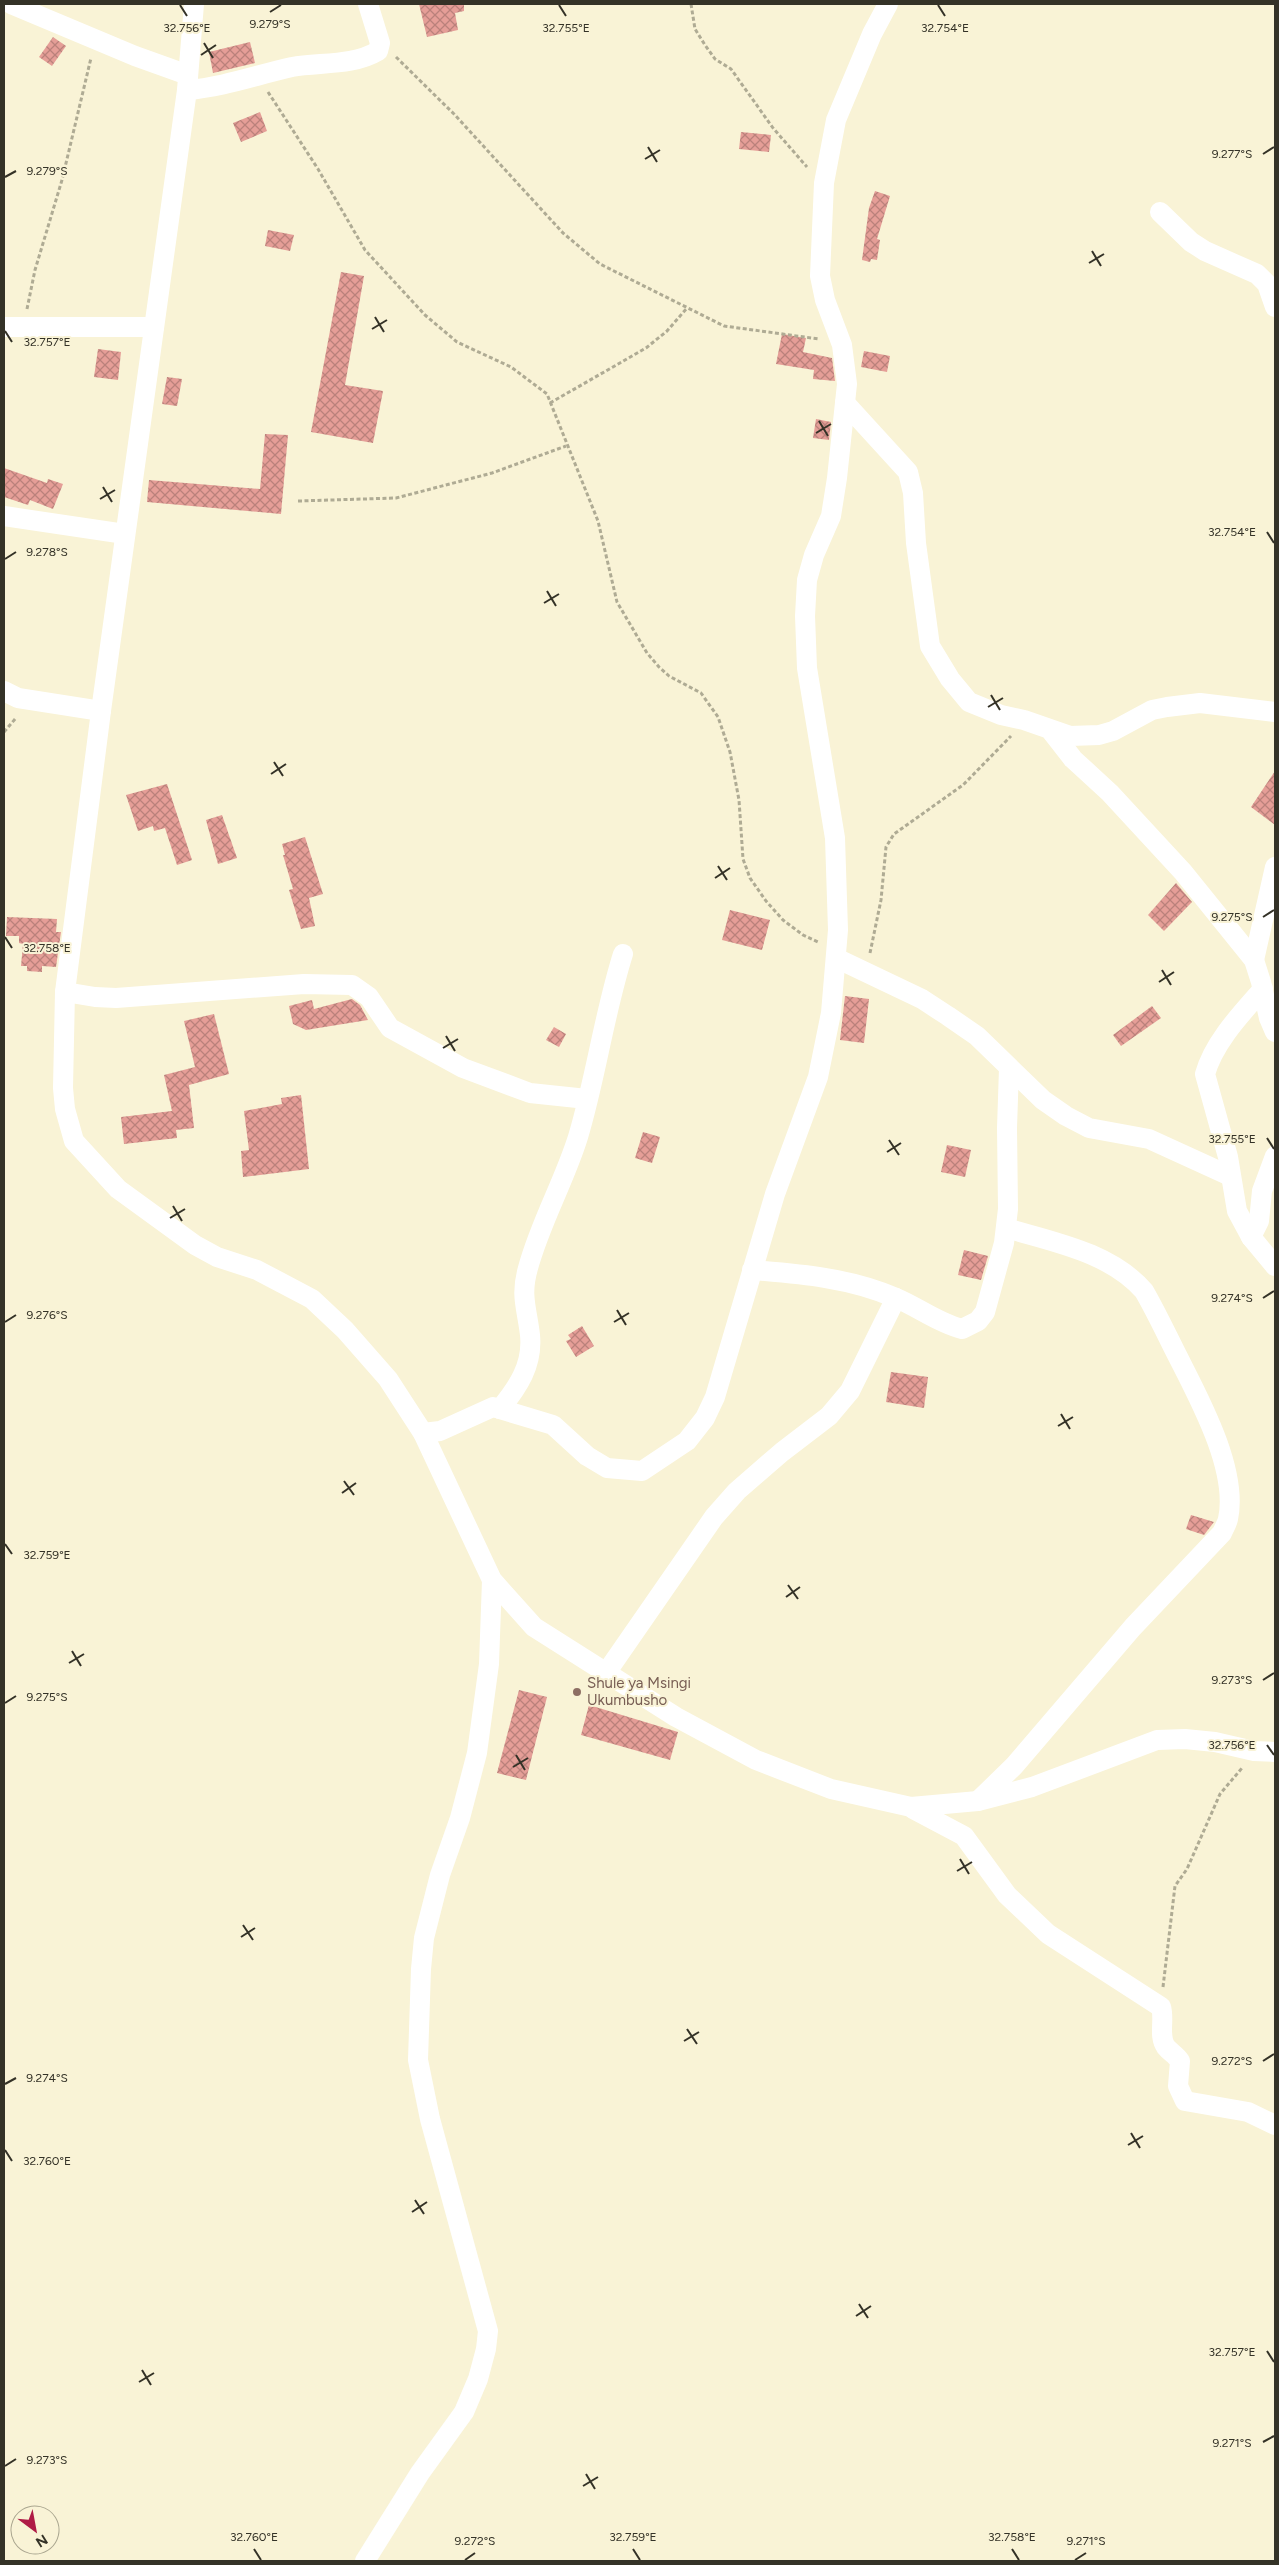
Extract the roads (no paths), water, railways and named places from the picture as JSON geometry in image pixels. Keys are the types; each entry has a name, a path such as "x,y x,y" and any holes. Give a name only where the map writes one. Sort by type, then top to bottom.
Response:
{"street":[{"path":"11,4 96,38 187,82 218,87 293,67 353,60 378,50 380,43 368,4"},
{"path":"194,4 187,82 101,711 65,992 63,1088 65,1109 74,1140 118,1189 195,1245 217,1257 256,1270 312,1299 346,1330 388,1379 423,1433 492,1580 534,1627 676,1718 756,1760 831,1789 911,1808 964,1836 1007,1895 1048,1934 1161,2008 1164,2017 1162,2038 1165,2046 1180,2060 1178,2086 1185,2100 1248,2112 1275,2125"},
{"path":"423,1433 440,1431 493,1407 553,1425 587,1456 606,1468 642,1471 658,1463 687,1441 705,1418 728,1356 775,1194 818,1077 831,1013 836,954 835,838 807,668 805,616 807,580 814,555 831,516 847,384 840,341 825,300 820,276 824,183 836,120 872,34 888,4"},
{"path":"1160,212 1190,242 1205,251 1258,274 1267,284 1275,307"},
{"path":"13,328 154,327"},
{"path":"845,403 908,472 913,493 926,628 932,651 950,679 969,702 1001,715 1024,720 1052,732 1070,736 1091,737 1113,731 1152,710 1200,703 1275,712"},
{"path":"4,516 125,534"},
{"path":"4,691 18,698 101,711"},
{"path":"1052,732 1073,759 1110,793 1184,872 1254,960 1268,997 1275,1032"},
{"path":"1254,960 1275,867"},
{"path":"500,1409 517,1389 526,1369 530,1352 530,1335 522,1295 528,1269 538,1236 566,1173 588,1099 608,1000 622,954"},
{"path":"836,954 866,972 922,999 948,1016 977,1036 1043,1100 1089,1128 1149,1139 1230,1176"},
{"path":"65,992 116,998 304,984 352,985 369,997 390,1028 463,1068 530,1093 561,1098 588,1099"},
{"path":"1268,997 1220,1043 1208,1062 1205,1074 1224,1142 1237,1211 1251,1237 1275,1266"},
{"path":"752,1270 804,1274 849,1283 896,1298 956,1328 962,1330 972,1326 985,1312 1004,1243 1008,1209 1007,1128 1010,1068"},
{"path":"1251,1237 1259,1221 1262,1191 1275,1156"},
{"path":"978,1801 1014,1766 1133,1627 1222,1532 1228,1520 1229,1506 1228,1484 1219,1449 1200,1401 1144,1291 1133,1279 1111,1263 1006,1228"},
{"path":"606,1673 714,1517 737,1491 782,1452 829,1416 850,1390 896,1298"},
{"path":"365,2561 420,2473 464,2412 478,2379 486,2349 488,2331 430,2119 418,2060 424,1938 440,1875 460,1818 478,1753 489,1664 492,1580"},
{"path":"911,1808 978,1801 1032,1787 1157,1740 1185,1739 1215,1742 1254,1751 1275,1752"}],"place":[{"name":"Shule ya Msingi Ukumbusho","path":"577,1692"}]}
